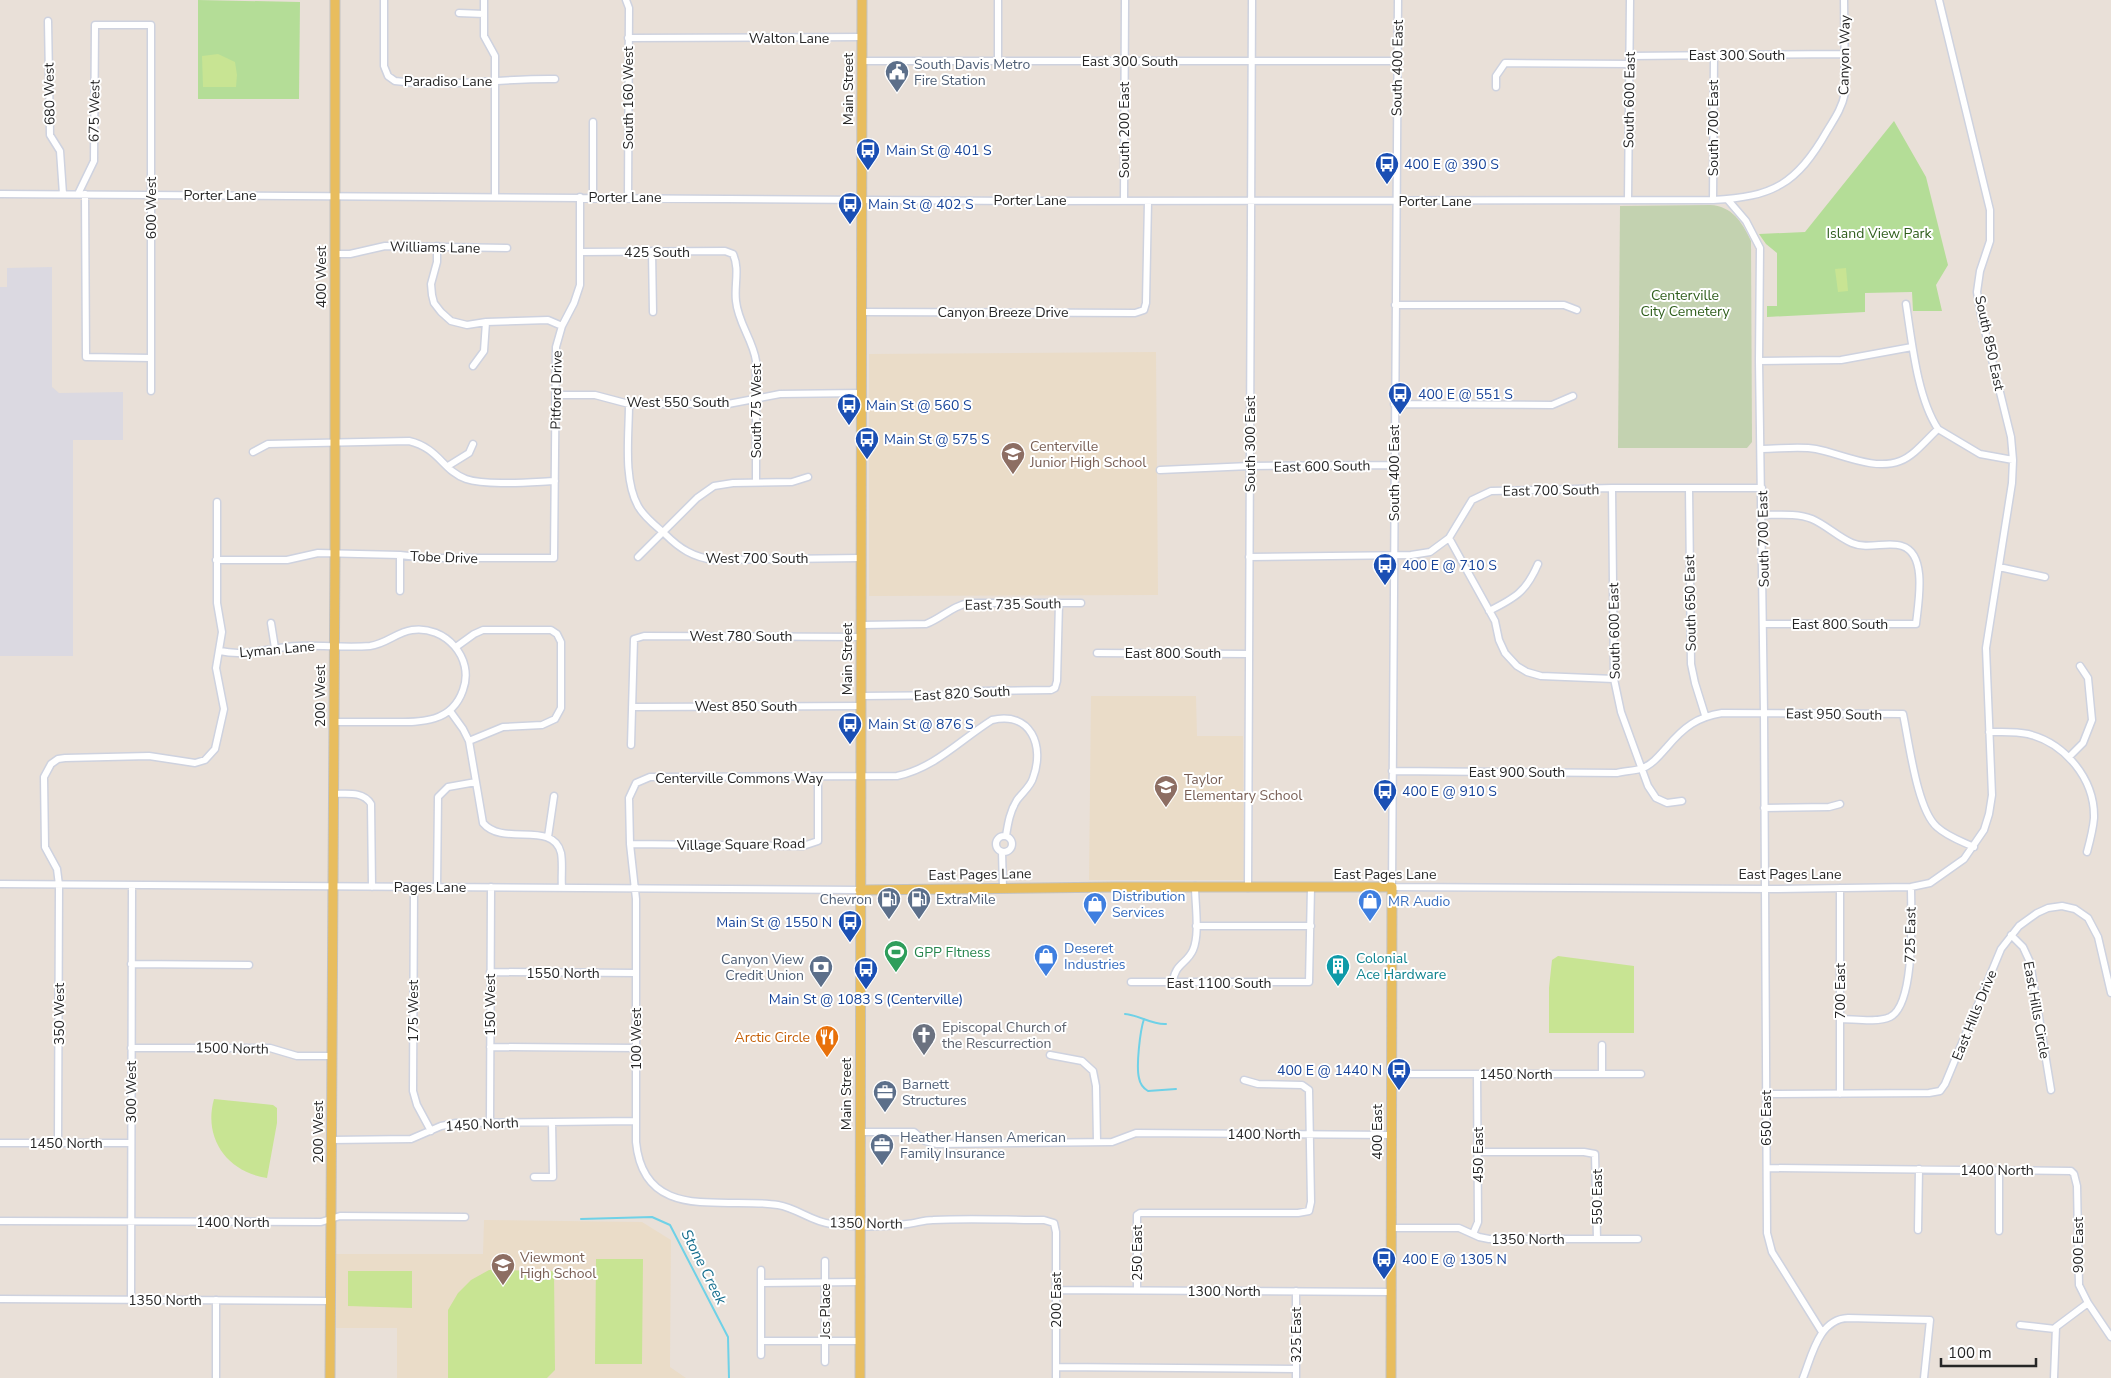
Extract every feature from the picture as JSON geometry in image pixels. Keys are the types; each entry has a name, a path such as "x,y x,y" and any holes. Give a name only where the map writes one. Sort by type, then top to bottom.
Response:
{"main road":[{"name":"400 West","path":"335,0 335,554"},
{"name":"Main Street","path":"860,1378 862,0"},
{"name":"200 West","path":"330,1378 335,554"},
{"name":"East Pages Lane","path":"860,890 1195,886 1248,888 1392,887"},
{"name":"400 East","path":"1391,1378 1392,887"}],"street":[{"name":"Paradiso Lane","path":"384,0 384,66 388,76 395,81 495,82 535,78 555,79"},
{"path":"484,0 484,36 495,56 495,196"},
{"name":"South 160 West","path":"626,0 628,8 628,197"},
{"path":"998,0 998,61"},
{"name":"South 200 East","path":"1124,201 1125,0"},
{"name":"South 300 East","path":"1248,888 1252,0"},
{"name":"South 400 East","path":"1392,887 1398,0"},
{"name":"South 600 East","path":"1628,200 1630,0"},
{"name":"Canyon Way","path":"1824,136 1842,107 1845,93 1844,0"},
{"name":"South 850 East","path":"1939,0 1990,210 1990,241 1980,271 1978,292 1981,315 2011,437 2013,460 2012,483 1986,648 1989,732"},
{"path":"459,14 484,14"},
{"name":"680 West","path":"48,20 50,135 60,151 63,194"},
{"name":"675 West","path":"151,25 96,25 94,161 82,194 86,357 151,358"},
{"name":"600 West","path":"150,392 151,25"},
{"name":"Walton Lane","path":"628,38 862,37"},
{"name":"East 300 South","path":"1630,56 1845,54"},
{"name":"South 700 East","path":"1713,200 1714,55"},
{"name":"East 300 South","path":"862,61 1398,61"},
{"path":"1496,87 1496,76 1504,63 1630,64"},
{"path":"593,122 593,197"},
{"name":"Porter Lane","path":"0,194 1124,201 1728,200 1747,198 1767,192 1788,181 1804,166 1824,136"},
{"name":"Pitford Drive","path":"554,558 556,347 562,326 574,303 580,285 582,252 580,197"},
{"name":"South 700 East","path":"1728,200 1746,221 1760,248 1759,361 1762,448 1765,889"},
{"name":"Canyon Breeze Drive","path":"862,312 1135,313 1144,310 1146,303 1148,201"},
{"name":"Williams Lane","path":"335,254 350,254 385,246 507,248"},
{"path":"437,246 438,262 431,284 434,303 451,321 467,325 486,322 548,320 562,326"},
{"path":"652,251 653,312"},
{"name":"425 South","path":"582,252 725,251 732,254"},
{"name":"South 75 West","path":"732,254 736,262 738,308 741,322 754,348 756,361 756,482"},
{"path":"1395,304 1564,305 1577,310"},
{"path":"1906,304 1912,347 1925,401 1930,416 1938,429 1980,454 2013,460"},
{"path":"472,366 484,351 486,322"},
{"path":"1759,361 1841,360 1912,347"},
{"name":"West 550 South","path":"556,395 595,396 629,404 728,404 780,394 861,392"},
{"path":"1394,404 1552,405 1573,396"},
{"name":"West 700 South","path":"629,404 629,475 633,494 639,508 686,552 698,558 714,560 861,558"},
{"path":"1762,448 1815,449 1868,462 1891,464 1909,456 1938,429"},
{"path":"253,452 268,444 409,441 421,444 434,452 464,478 482,482 555,482"},
{"path":"448,466 468,453 473,444"},
{"name":"East 600 South","path":"1160,470 1250,466 1394,465"},
{"path":"638,557 697,498 714,486 733,482 792,482 808,477"},
{"name":"South 600 East","path":"1612,488 1614,679 1620,712 1641,769 1656,798 1667,803 1682,800"},
{"name":"East 700 South","path":"1249,556 1411,555 1430,552 1449,538 1472,500 1491,491 1612,488 1762,488"},
{"name":"South 650 East","path":"1689,488 1691,664 1705,715"},
{"name":"350 West","path":"58,1143 59,885 57,868 46,852 44,777 51,764 58,759 71,757 149,756 191,763 205,760 216,748 224,713 223,697 216,673 222,632 216,603 217,502"},
{"name":"East 800 South","path":"1762,515 1798,516 1812,519 1853,543 1864,546 1902,546 1910,551 1918,563 1920,596 1916,624 1763,624"},
{"path":"1449,538 1495,621 1499,640 1505,653 1517,666 1527,672 1541,676 1614,679"},
{"name":"Tobe Drive","path":"216,560 283,560 318,553 400,555 426,558 554,558"},
{"path":"400,555 400,592"},
{"path":"1489,611 1513,599 1523,591 1531,582 1538,564"},
{"path":"1999,567 2045,578"},
{"name":"East 735 South","path":"861,625 926,624 957,606 970,603 1081,603"},
{"name":"East 820 South","path":"861,701 967,695 981,691 1047,691 1055,688 1057,681 1059,603"},
{"path":"271,623 275,648"},
{"name":"Lyman Lane","path":"220,650 241,653 296,646 376,645 406,631 420,629 442,635 456,647"},
{"path":"334,722 424,722 438,718 450,711 460,697 466,680 464,661 456,647 474,634 493,629 550,630 559,636 561,642 562,708 555,719 542,725 504,727 469,741"},
{"name":"West 780 South","path":"632,707 634,639 644,636 861,637"},
{"name":"East 800 South","path":"1097,653 1249,654"},
{"path":"2069,757 2083,743 2092,720 2088,678 2080,666"},
{"name":"West 850 South","path":"632,707 861,701"},
{"path":"631,745 632,707"},
{"path":"450,711 469,741 482,819 489,830 501,834 548,837 555,842 561,853 562,888"},
{"name":"East 950 South","path":"1705,715 1722,713 1903,714 1926,813 1936,826 1948,836 1974,846"},
{"path":"1641,769 1657,759 1674,738 1705,715"},
{"name":"Centerville Commons Way","path":"636,888 630,844 629,798 636,783 650,777 897,776 913,772 934,762 992,720 1003,718 1014,719 1029,728 1035,739 1037,756 1033,780 1017,800 1010,813 1006,836"},
{"path":"1989,732 2013,732 2030,735 2050,744 2069,757 2082,774 2092,801 2094,816 2093,832 2087,852"},
{"name":"East Pages Lane","path":"1392,887 1765,889 1911,886 1930,883 1964,859 1974,846 1986,822 1992,795 1989,732"},
{"name":"East 900 South","path":"1392,771 1617,772 1641,769"},
{"name":"Village Square Road","path":"630,844 804,846 818,841 818,777"},
{"path":"437,887 438,797 448,788 476,782"},
{"path":"333,794 360,795 366,797 371,804 372,887"},
{"path":"548,837 554,796"},
{"path":"1764,808 1829,807 1840,804"},
{"path":"1006,836 1011,839 1012,847 1008,852 1002,852 998,850 996,844 999,838 1006,836"},
{"path":"1002,852 1003,888"},
{"name":"Pages Lane","path":"0,884 860,890"},
{"name":"300 West","path":"131,1300 132,885"},
{"path":"1173,983 1177,968 1193,949 1196,926 1195,886"},
{"name":"725 East","path":"1840,1019 1885,1018 1896,1011 1909,975 1911,963 1911,886"},
{"name":"175 West","path":"414,887 413,1090 417,1104 431,1130"},
{"name":"150 West","path":"490,1122 491,887"},
{"name":"100 West","path":"636,888 636,1121 638,1154 645,1171 656,1185"},
{"path":"1196,926 1311,926 1311,888"},
{"name":"700 East","path":"1840,888 1840,1094"},
{"name":"650 East","path":"1765,889 1767,1234 1770,1247 1822,1332"},
{"name":"East Hills Drive","path":"1766,1094 1929,1093 1940,1091 1945,1084 1999,954 2011,935 2031,916 2048,908 2066,906 2080,911 2088,918 2096,932 2111,993"},
{"name":"East 1100 South","path":"1131,982 1307,983 1311,979 1311,926"},
{"name":"East Hills Circle","path":"2011,935 2023,947 2030,962 2051,1090"},
{"path":"131,964 249,965"},
{"name":"1550 North","path":"490,972 636,973"},
{"path":"1602,1045 1602,1074"},
{"name":"1500 North","path":"131,1048 270,1048 297,1056 332,1056"},
{"path":"490,1048 636,1048"},
{"path":"860,1132 914,1132 932,1144 1096,1142 1096,1086 1093,1070 1082,1061 1050,1055"},
{"name":"1450 North","path":"1391,1074 1641,1074"},
{"name":"450 East","path":"1473,1234 1478,1222 1477,1074"},
{"path":"1244,1080 1258,1084 1299,1084 1307,1088 1310,1096 1311,1134"},
{"name":"1450 North","path":"331,1140 405,1140 451,1123 636,1121"},
{"path":"534,1177 553,1177 552,1122"},
{"name":"1400 North","path":"1096,1142 1115,1142 1126,1135 1136,1133 1391,1135"},
{"name":"250 East","path":"1137,1290 1137,1215 1146,1212 1298,1213 1309,1211 1311,1202 1311,1134"},
{"name":"1450 North","path":"0,1143 131,1143"},
{"name":"550 East","path":"1478,1152 1584,1152 1595,1154 1597,1239"},
{"name":"1400 North","path":"1766,1168 2067,1170 2074,1174"},
{"path":"1918,1230 1919,1169"},
{"path":"1999,1170 1999,1231"},
{"name":"900 East","path":"2074,1174 2078,1186 2078,1281 2081,1293 2111,1337"},
{"name":"1350 North","path":"656,1185 675,1197 694,1202 777,1204 822,1222 860,1225 906,1225 935,1220 1044,1220 1054,1223"},
{"name":"1400 North","path":"0,1221 322,1222 340,1216 464,1217"},
{"name":"200 East","path":"1054,1223 1056,1232 1056,1378"},
{"name":"1350 North","path":"1391,1228 1459,1228 1489,1239 1638,1239"},
{"name":"Jcs Place","path":"825,1260 825,1362"},
{"path":"762,1270 762,1355"},
{"path":"762,1283 860,1282"},
{"name":"1300 North","path":"1056,1290 1391,1292"},
{"name":"325 East","path":"1296,1291 1296,1378"},
{"name":"1350 North","path":"0,1299 330,1301"},
{"path":"216,1300 216,1378"},
{"path":"2054,1378 2055,1329 2058,1324 2088,1303"},
{"path":"1803,1378 1822,1332 1832,1322 1843,1318 1930,1320 1924,1378"},
{"path":"2020,1325 2055,1329"},
{"path":"762,1341 860,1341"},
{"path":"1056,1367 1296,1369"}],"shaded area":[{"path":"52,267 52,387 59,393 123,392 123,440 73,440 73,656 0,656 0,287 7,287 7,268"},
{"name":"Centerville Junior High School","path":"1156,352 1158,595 869,596 869,354"},
{"name":"Taylor Elementary School","path":"1091,696 1196,696 1197,736 1243,736 1244,880 1089,880"},
{"name":"Viewmont High School","path":"484,1220 642,1222 671,1240 670,1367 686,1378 397,1378 397,1328 336,1328 336,1254 483,1254"}],"green space":[{"path":"198,0 300,2 299,99 198,99"},
{"path":"218,54 235,62 236,87 203,87 202,56"},
{"name":"Island View Park","path":"1894,121 1926,177 1948,265 1936,285 1942,311 1913,311 1912,292 1865,293 1865,312 1767,317 1767,306 1777,306 1777,253 1766,244 1759,234 1805,232"},
{"name":"Centerville City Cemetery","path":"1710,205 1724,208 1735,216 1751,241 1752,442 1747,448 1618,448 1620,206"},
{"path":"1846,268 1848,291 1838,292 1835,269"},
{"path":"1558,956 1634,966 1634,1033 1549,1033 1549,988 1552,960"},
{"path":"214,1099 273,1105 277,1108 277,1123 267,1178 240,1169 221,1151 215,1140 212,1127 211,1113"},
{"path":"596,1259 643,1259 642,1364 595,1364"},
{"path":"489,1270 554,1271 555,1370 547,1378 448,1378 448,1310 458,1293 471,1280"},
{"path":"348,1271 412,1271 412,1308 348,1306"}],"waterway":[{"path":"1125,1014 1166,1024"},
{"path":"1144,1019 1138,1057 1140,1082 1148,1091 1176,1089"},
{"name":"Stone Creek","path":"581,1219 652,1217 670,1225 728,1337 729,1378"}],"place":[{"name":"South Davis Metro Fire Station","path":"897,93"},
{"name":"Main St @ 401 S","path":"868,171"},
{"name":"400 E @ 390 S","path":"1387,185"},
{"name":"Main St @ 402 S","path":"850,225"},
{"name":"400 E @ 551 S","path":"1400,415"},
{"name":"Main St @ 560 S","path":"849,426"},
{"name":"Main St @ 575 S","path":"867,460"},
{"name":"Centerville Junior High School","path":"1013,475"},
{"name":"400 E @ 710 S","path":"1385,586"},
{"name":"Main St @ 876 S","path":"850,745"},
{"name":"Taylor Elementary School","path":"1166,808"},
{"name":"400 E @ 910 S","path":"1385,812"},
{"name":"Chevron","path":"889,920"},
{"name":"ExtraMile","path":"919,920"},
{"name":"MR Audio","path":"1370,922"},
{"name":"Distribution Services","path":"1095,925"},
{"name":"Main St @ 1550 N","path":"850,943"},
{"name":"GPP FItness","path":"896,973"},
{"name":"Deseret Industries","path":"1046,977"},
{"name":"Colonial Ace Hardware","path":"1338,987"},
{"name":"Canyon View Credit Union","path":"821,988"},
{"name":"Main St @ 1083 S (Centerville)","path":"866,990"},
{"name":"Episcopal Church of the Rescurrection","path":"924,1056"},
{"name":"Arctic Circle","path":"827,1058"},
{"name":"400 E @ 1440 N","path":"1399,1091"},
{"name":"Barnett Structures","path":"885,1113"},
{"name":"Heather Hansen American Family Insurance","path":"882,1166"},
{"name":"400 E @ 1305 N","path":"1384,1280"},
{"name":"Viewmont High School","path":"503,1286"}]}
